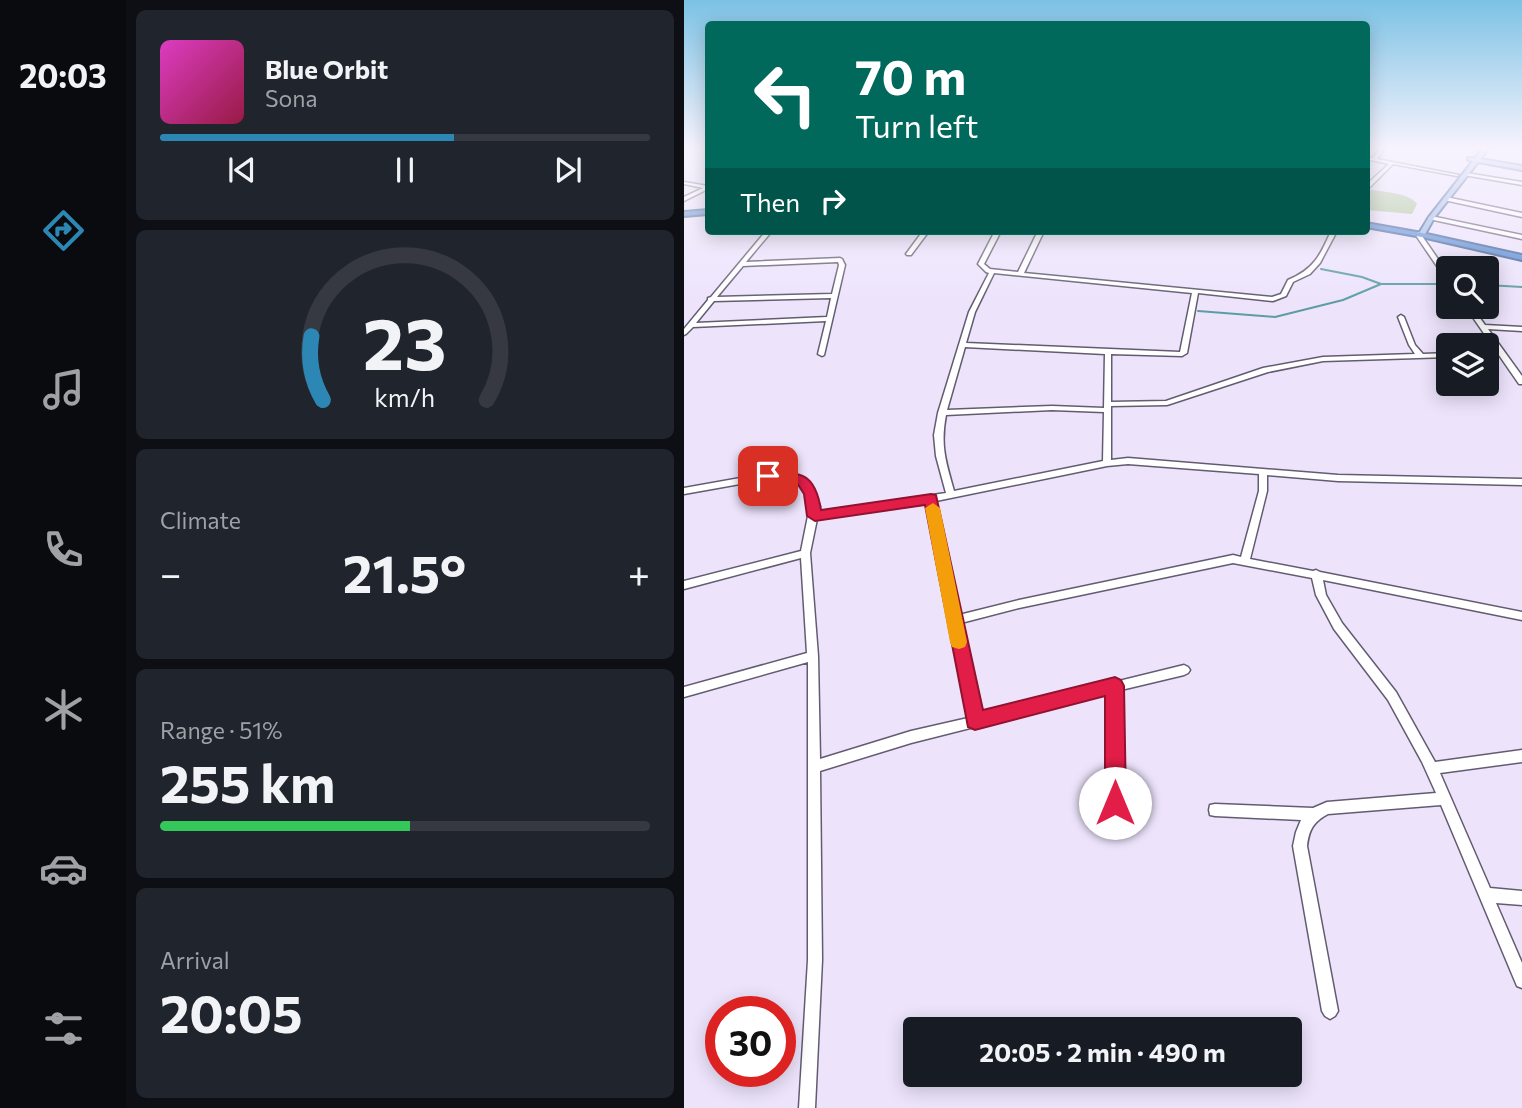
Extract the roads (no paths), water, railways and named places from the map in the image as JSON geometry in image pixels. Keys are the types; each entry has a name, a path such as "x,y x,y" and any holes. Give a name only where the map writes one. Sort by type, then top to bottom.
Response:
{"highway":[{"path":"684,214 705,212"},
{"path":"1370,226 1522,258"}],"main road":[{"path":"1417,234 1441,199"},
{"path":"1417,234 1446,199"}],"street":[{"path":"1446,199 1522,215"},
{"path":"1431,218 1522,237"},
{"path":"1417,234 1436,261"},
{"path":"684,333 766,235"},
{"path":"909,254 923,235"},
{"path":"996,235 981,264 992,272 1279,298 1291,281 1304,277 1316,268 1332,235"},
{"path":"1020,274 1039,235"},
{"path":"743,264 840,260 842,265 822,354"},
{"path":"951,495 940,456 938,435 942,413 972,313 992,272"},
{"path":"963,345 1108,354 1182,355 1195,292"},
{"path":"710,299 834,296"},
{"path":"1401,317 1412,345 1420,355"},
{"path":"690,325 830,319"},
{"path":"1477,319 1521,380"},
{"path":"1483,327 1522,329"},
{"path":"1107,463 1108,354"},
{"path":"942,413 1167,403 1267,370 1323,359 1436,355"},
{"path":"815,516 931,499 1107,463 1147,461 1397,481 1522,482"},
{"path":"1245,559 1263,491 1263,472"},
{"path":"684,491 768,476 795,477 807,486 815,506 805,553 813,656 815,960 807,1108"},
{"path":"931,499 975,721"},
{"path":"684,585 805,553"},
{"path":"954,621 1185,567 1233,559 1245,559 1522,616"},
{"path":"1316,574 1322,595 1338,626 1392,696 1431,768 1522,981"},
{"path":"684,692 813,656"},
{"path":"813,767 975,721 1184,670"},
{"path":"1115,686 1115,803"},
{"path":"1431,768 1522,756"},
{"path":"1215,810 1311,814 1327,808 1444,799"},
{"path":"1311,814 1303,823 1300,846 1330,1011"},
{"path":"1485,895 1522,898"}],"waterway":[{"path":"1321,269 1362,277 1381,284"},
{"path":"1198,311 1275,317 1343,300 1381,284"},
{"path":"1381,284 1436,284"},
{"path":"1499,286 1522,287"}]}
